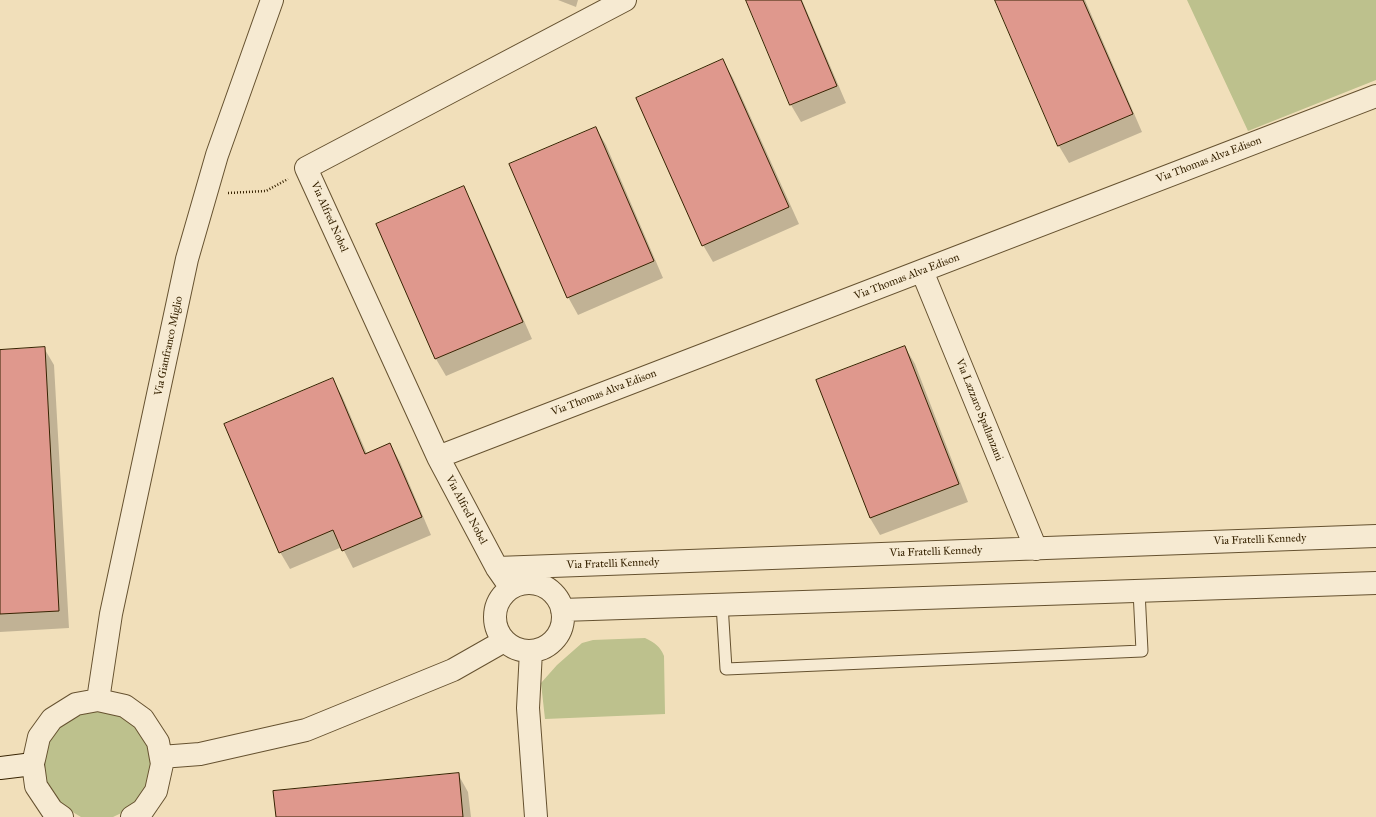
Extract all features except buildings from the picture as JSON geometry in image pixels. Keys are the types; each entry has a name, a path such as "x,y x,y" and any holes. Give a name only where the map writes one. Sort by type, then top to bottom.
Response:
{"street":[{"name":"Via Gianfranco Miglio","path":"98,700 114,598 187,259 217,155 272,0"},
{"name":"Via Alfred Nobel","path":"511,588 497,568 438,457 306,168 625,0"},
{"name":"Via Thomas Alva Edison","path":"438,457 1376,96"},
{"name":"Via Lazzaro Spallanzani","path":"922,271 1036,548"},
{"name":"Via Fratelli Kennedy","path":"497,568 1376,536"},
{"path":"528,582 540,584 550,589 558,599 562,610 563,619 561,629 556,638 540,649 531,651 517,648 504,641 498,632 494,621 495,610 499,599 506,590 516,584 528,582"},
{"path":"562,610 1376,583"},
{"path":"161,757 200,754 306,730 453,670 504,641"},
{"path":"531,651 528,708 536,817"},
{"path":"62,817 52,810 36,786 33,764 39,737 52,719 76,704 98,700 125,706 143,719 158,742 162,764 156,791 143,810 132,817"},
{"path":"0,768 33,764"}],"lane":[{"path":"722,604 726,669 1142,651 1139,590"}],"path":[{"path":"206,194 266,191 306,168"}],"green space":[{"path":"1187,0 1376,0 1376,80 1248,131"},
{"path":"645,638 657,645 664,656 665,714 545,719 541,683 557,665 582,643 593,640"},
{"path":"98,707 131,717 154,757 151,784 136,806 113,817 81,817 56,802 43,778 43,750 51,732 69,715"}]}
